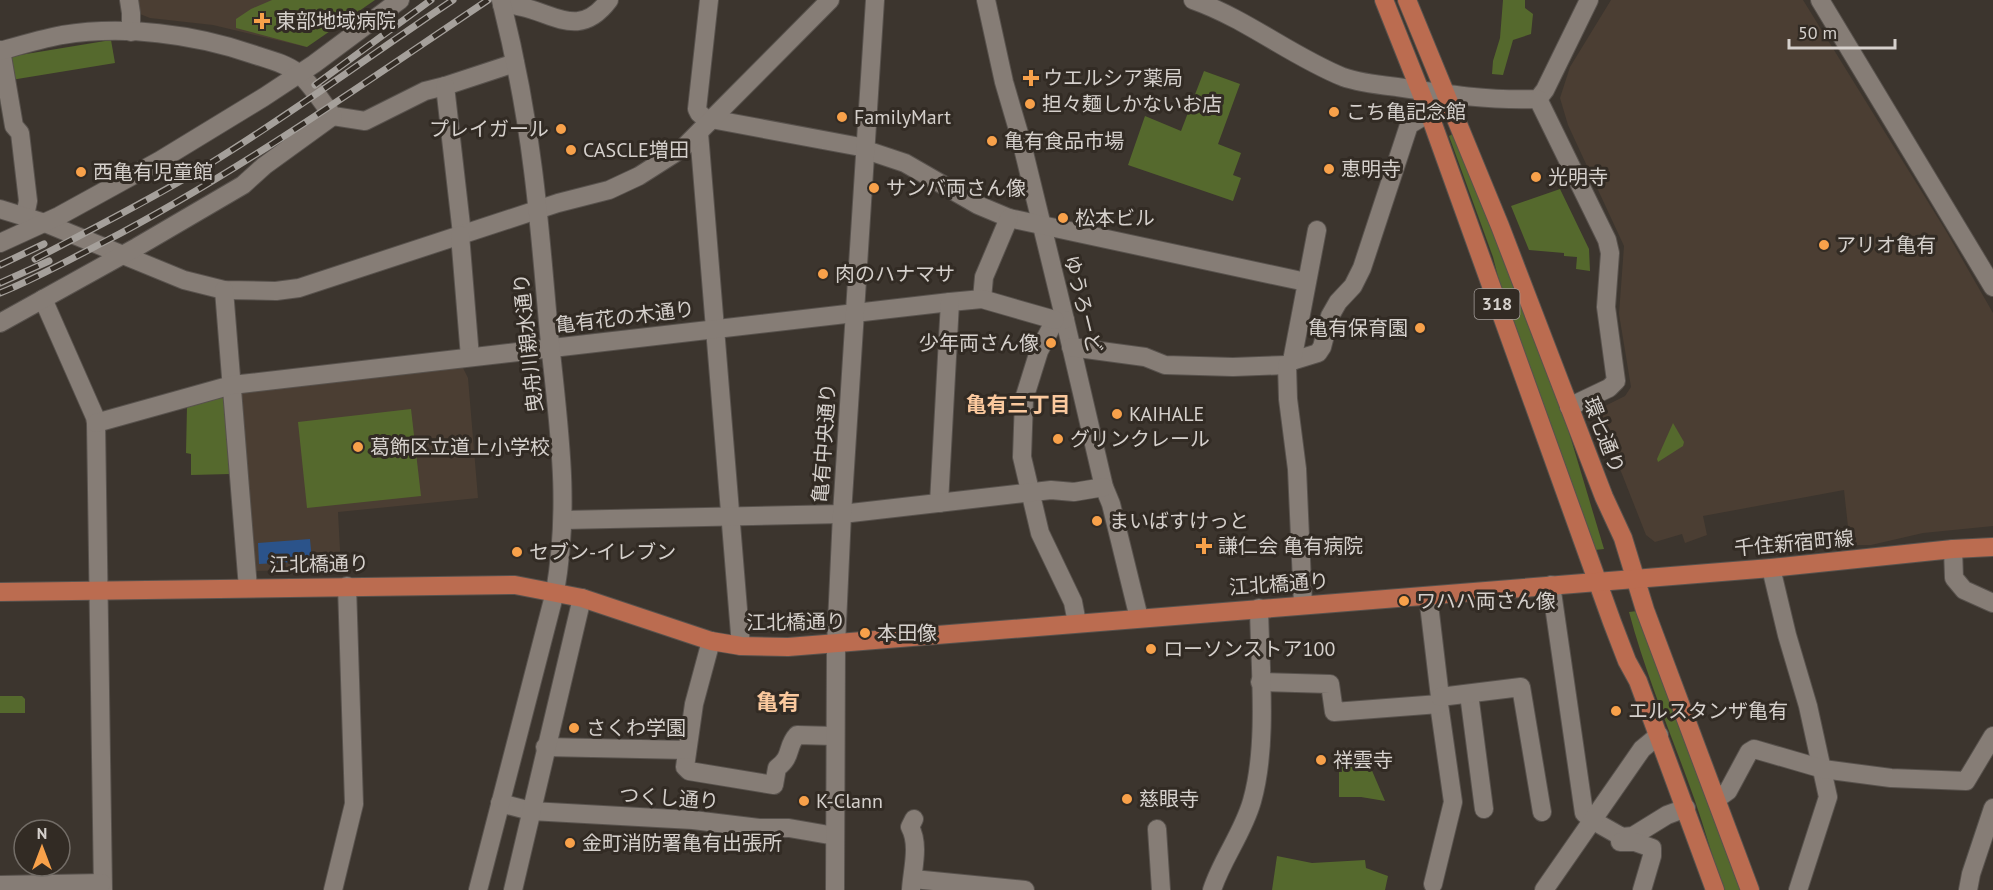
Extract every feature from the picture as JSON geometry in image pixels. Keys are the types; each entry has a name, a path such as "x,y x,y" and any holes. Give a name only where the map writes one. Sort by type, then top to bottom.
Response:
{"main road":[{"name":"318","path":"1384,0 1421,91 1627,661 1638,681 1659,735 1715,890"},
{"name":"環七通り","path":"1407,0 1500,226 1604,497 1623,537 1643,604 1750,890"},
{"name":"千住新宿町線","path":"1599,582 1993,547"},
{"name":"江北橋通り","path":"0,592 502,585 582,598 711,641 741,646 776,647 836,645 1077,623 1599,582"}],"street":[{"path":"129,0 131,32"},
{"path":"0,243 45,223 159,161 300,74 400,0"},
{"path":"502,2 567,22 594,15 609,0"},
{"path":"709,0 697,109 706,125 715,329 741,646"},
{"path":"0,209 45,223 184,280 224,290 276,291 299,288 558,203 593,195 625,183 661,164 706,125 830,0"},
{"name":"亀有中央通り","path":"835,890 836,645 842,514 875,0"},
{"name":"ゆうろーど","path":"986,0 1004,81 1023,149 1060,320 1071,346 1138,618"},
{"path":"1193,0 1245,23 1342,76 1421,91 1514,100 1538,99 1545,90 1589,0"},
{"path":"1820,0 1993,287"},
{"name":"曳舟川親水通り","path":"478,890 555,592 564,520 563,470 529,142 502,2"},
{"path":"25,216 28,201 20,133 14,126 1,50 63,35 131,32 225,44 286,66 300,74 333,116 351,121 365,121 416,94 515,63"},
{"path":"445,86 461,235 470,357"},
{"path":"1538,99 1607,240 1610,253 1606,307 1616,381 1609,388 1569,407"},
{"path":"1071,346 1145,357 1165,365 1233,367 1289,363 1318,353 1322,348 1330,316 1338,302 1353,286 1362,268 1409,125 1429,113"},
{"path":"0,323 123,255 243,184 333,116"},
{"path":"706,125 866,149 905,163 946,188 1009,218 1306,282"},
{"path":"982,299 984,277 1009,218"},
{"path":"1303,605 1297,469 1289,408 1289,363 1317,230"},
{"path":"224,290 248,588"},
{"path":"0,885 103,887 96,423 43,299"},
{"name":"亀有花の木通り","path":"96,423 232,385 951,302 982,299 1060,320"},
{"path":"939,503 951,302"},
{"path":"1060,320 1039,351 1024,399 1022,457 1040,533 1073,602 1077,623"},
{"path":"564,520 842,514 1051,490 1074,492 1104,487"},
{"path":"1953,549 1954,578 1964,590 1993,603"},
{"path":"1772,568 1787,635 1808,706 1828,797 1798,890"},
{"path":"1551,585 1584,813 1590,823 1620,842 1635,842 1652,848 1652,856 1642,890"},
{"path":"333,890 354,804 347,586"},
{"path":"1428,596 1454,802 1429,885"},
{"path":"513,890 582,598"},
{"path":"1212,890 1245,822 1252,798 1260,740 1259,608"},
{"path":"711,641 694,704 685,767 689,771 774,785 777,768 787,761 796,735 835,736"},
{"path":"1260,682 1330,684 1334,712 1440,701 1469,694 1521,687 1542,812"},
{"path":"1469,694 1484,809"},
{"path":"1544,890 1642,749 1659,735"},
{"path":"1717,799 1728,791 1749,752 1754,749 1823,769 1891,778 1966,781 1993,736"},
{"path":"545,747 687,750"},
{"name":"つくし通り","path":"500,803 531,811 693,820 759,828 789,828 835,836"},
{"path":"1590,823 1622,837 1633,836 1667,814 1686,808"},
{"path":"1968,890 1974,864 1993,808"},
{"path":"914,819 910,826 914,835 912,884 1025,890"},
{"path":"1157,829 1161,890"}],"shaded area":[{"name":"東部地域病院","path":"137,0 374,0 306,47 213,25 150,18 140,14"},
{"name":"アリオ亀有","path":"1611,0 1803,0 1946,231 1993,313 1993,526 1923,533 1871,545 1850,545 1844,490 1703,516 1707,535 1685,543 1682,534 1655,542 1646,535 1597,419 1601,408 1625,396 1631,387 1619,314 1624,246 1568,125 1560,98 1570,67"},
{"name":"葛飾区立道上小学校","path":"462,366 468,378 478,498 338,512 341,569 252,571 239,397 244,389"}],"green space":[{"name":"東部地域病院","path":"272,0 375,0 307,47 236,28 236,19 251,9"},
{"path":"1503,0 1525,0 1525,8 1533,14 1531,34 1513,40 1503,75 1492,74 1493,61 1500,38"},
{"path":"111,40 115,63 11,80 8,57"},
{"path":"1204,71 1240,84 1218,144 1241,153 1233,175 1241,178 1233,201 1128,165 1145,116 1181,131"},
{"path":"1453,134 1490,220 1565,419 1604,549 1595,550 1508,316 1493,257 1449,136"},
{"path":"1560,189 1589,249 1590,271 1576,269 1577,257 1564,256 1564,253 1529,250 1511,206"},
{"path":"223,395 227,400 230,474 191,475 191,454 186,453 187,406"},
{"path":"411,409 421,496 307,508 298,422"},
{"path":"1673,423 1684,442 1683,446 1658,462 1657,459"},
{"path":"1637,611 1741,890 1724,890 1636,636 1629,612"},
{"path":"0,696 22,696 25,699 25,713 0,713"},
{"path":"1342,765 1370,766 1385,801 1361,797 1339,797 1339,772 1342,772"},
{"path":"1277,856 1312,863 1365,860 1366,868 1388,876 1385,890 1272,890"}],"water":[{"path":"310,539 312,561 259,564 258,543"}],"railway":[{"path":"315,85 431,0"},
{"path":"35,259 146,201 242,144 453,0"},
{"path":"0,293 39,276 102,243 202,187 299,127 488,0"},
{"path":"0,265 44,244"},
{"path":"0,283 49,261"}],"place":[{"name":"東部地域病院","path":"262,21"},
{"name":"ウエルシア薬局","path":"1031,78"},
{"name":"担々麺しかないお店","path":"1030,104"},
{"name":"こち亀記念館","path":"1334,112"},
{"name":"FamilyMart","path":"842,117"},
{"name":"プレイガール","path":"561,129"},
{"name":"亀有食品市場","path":"992,141"},
{"name":"CASCLE増田","path":"571,150"},
{"name":"恵明寺","path":"1329,169"},
{"name":"西亀有児童館","path":"81,172"},
{"name":"光明寺","path":"1536,177"},
{"name":"サンバ両さん像","path":"874,188"},
{"name":"松本ビル","path":"1063,218"},
{"name":"アリオ亀有","path":"1824,245"},
{"name":"肉のハナマサ","path":"823,274"},
{"name":"亀有保育園","path":"1420,328"},
{"name":"少年両さん像","path":"1051,343"},
{"name":"KAIHALE","path":"1117,414"},
{"name":"グリンクレール","path":"1058,439"},
{"name":"葛飾区立道上小学校","path":"358,447"},
{"name":"まいばすけっと","path":"1097,521"},
{"name":"謙仁会 亀有病院","path":"1204,546"},
{"name":"セブン-イレブン","path":"517,552"},
{"name":"ワハハ両さん像","path":"1404,601"},
{"name":"本田像","path":"865,633"},
{"name":"ローソンストア100","path":"1151,649"},
{"name":"エルスタンザ亀有","path":"1616,711"},
{"name":"さくわ学園","path":"574,728"},
{"name":"祥雲寺","path":"1321,760"},
{"name":"慈眼寺","path":"1127,799"},
{"name":"K-Clann","path":"804,801"},
{"name":"金町消防署亀有出張所","path":"570,843"}],"district":[{"name":"亀有三丁目","path":"1018,405"},
{"name":"亀有","path":"778,702"}]}
